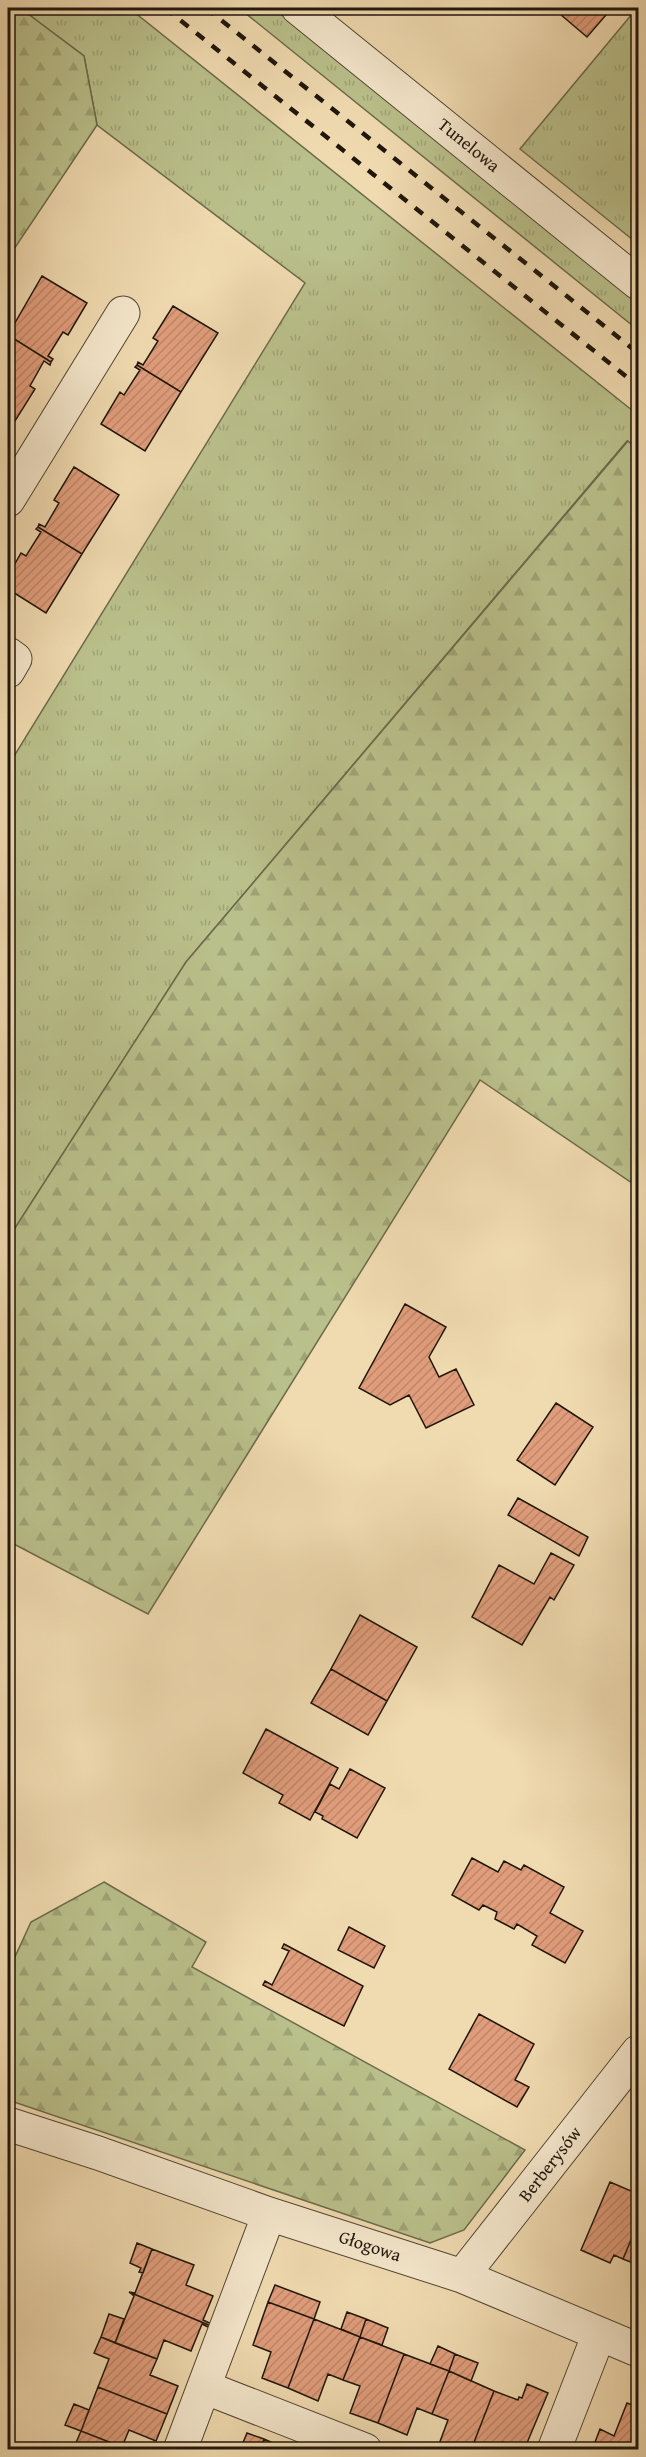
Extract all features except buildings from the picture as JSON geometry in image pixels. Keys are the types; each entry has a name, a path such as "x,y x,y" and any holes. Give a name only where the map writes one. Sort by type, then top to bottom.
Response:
{"street":[{"name":"Tunelowa","path":"298,8 639,283"},
{"path":"8,500 123,313"},
{"path":"8,654 15,659 8,671"},
{"name":"Berberysów","path":"462,2276 639,2052"},
{"name":"Głogowa","path":"8,2124 98,2153 269,2214 462,2276 639,2350"},
{"path":"180,2450 269,2214"},
{"path":"554,2450 599,2334"},
{"path":"204,2386 364,2449"}],"green space":[{"path":"8,8 20,8 84,56 97,125 8,258"},
{"path":"20,8 129,8 638,415 638,450 627,441 186,962 8,1239 8,766 305,283 97,125 84,56"},
{"path":"239,8 273,8 638,302 638,330"},
{"path":"638,8 638,244 520,149"},
{"path":"628,441 638,450 638,1187 480,1080 148,1614 8,1541 8,1239 186,962"},
{"path":"104,1882 206,1942 192,1967 525,2150 464,2230 430,2243 8,2100 8,1972 31,1922"}],"railway":[{"path":"165,8 638,386"},
{"path":"206,8 638,353"}]}
